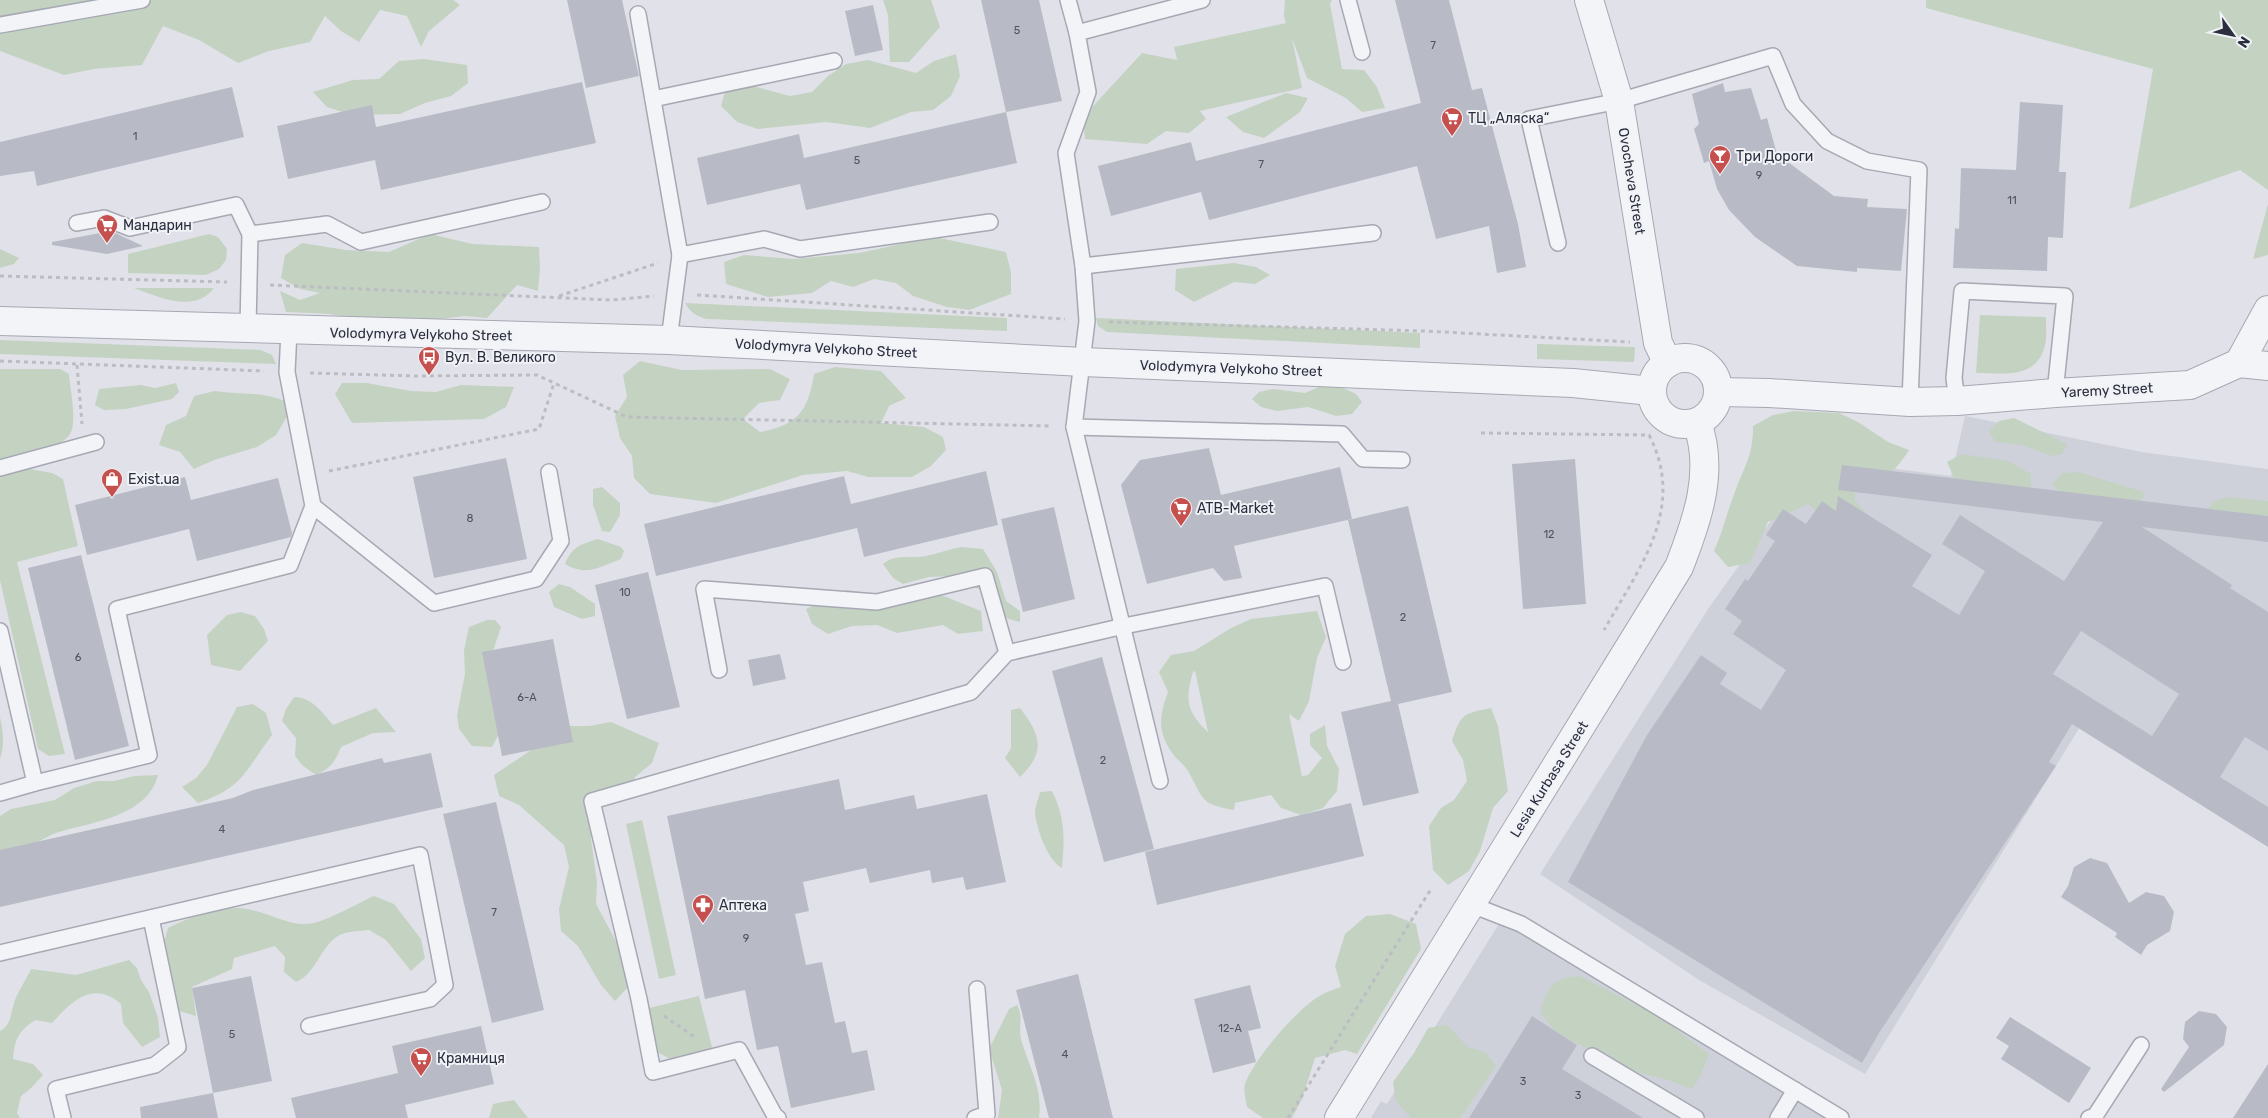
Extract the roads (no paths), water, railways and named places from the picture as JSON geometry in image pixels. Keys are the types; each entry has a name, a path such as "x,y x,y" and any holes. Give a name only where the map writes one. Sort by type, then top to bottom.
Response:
{"street":[{"name":"Ovocheva Street","path":"1589,0 1619,100 1663,353"},
{"path":"2268,310 2239,363 2268,366"},
{"name":"Volodymyra Velykoho Street","path":"0,321 248,328 289,331 669,340 1083,362 1563,382 1651,391"},
{"path":"1663,353 1698,360 1709,368 1716,378 1719,392 1716,405 1708,416 1697,423 1684,425 1672,422 1661,415 1654,404 1651,391 1654,378 1662,367 1663,353"},
{"name":"Yaremy Street","path":"1910,402 1957,401 2190,385 2239,363"},
{"path":"1719,392 1768,393 1910,402"},
{"name":"Lesia Kurbasa Street","path":"1339,1118 1679,567 1694,530 1702,495 1706,460 1704,440 1697,423"}],"lane":[{"path":"0,25 142,0"},
{"path":"1068,0 1077,33 1088,92 1066,153 1083,266 1087,321 1074,427 1124,626 1160,781"},
{"path":"1077,33 1202,0"},
{"path":"1348,0 1362,52"},
{"path":"638,14 680,255 669,340"},
{"path":"1558,243 1529,119 1619,100 1773,56 1793,104 1827,141 1867,161 1919,170 1910,402"},
{"path":"653,98 834,60"},
{"path":"250,234 326,224 360,242 542,202"},
{"path":"77,223 104,218 130,228 236,205 250,234 248,328"},
{"path":"680,255 764,238 800,249 990,222"},
{"path":"1083,266 1374,234"},
{"path":"1957,401 1954,378 1962,291 2065,296 2056,393"},
{"path":"0,792 149,755 117,609 290,565 313,506 287,372 289,331"},
{"path":"1074,427 1342,434 1363,459 1402,460"},
{"path":"0,468 90,443"},
{"path":"313,506 434,603 536,579 561,541 549,472"},
{"path":"719,670 704,589 877,602 985,576 1008,653"},
{"path":"778,1118 775,1116 739,1050 653,1072 639,999 592,801 971,692 1008,653 1124,626 1324,586 1343,662"},
{"path":"0,631 35,784"},
{"path":"0,953 420,855 445,985 430,998 309,1026"},
{"path":"1472,905 1522,924 1841,1118"},
{"path":"63,1118 56,1089 155,1065 178,1047 150,918"},
{"path":"975,1118 987,1114 977,989"},
{"path":"2089,1118 2095,1116 2141,1045"},
{"path":"1592,1056 1696,1118"},
{"path":"1778,1118 1795,1090"}],"place":[{"name":"ТЦ „Аляска“","path":"1452,137"},
{"name":"Три Дороги","path":"1720,175"},
{"name":"Мандарин","path":"107,244"},
{"name":"Вул. В. Великого","path":"429,376"},
{"name":"Exist.ua","path":"112,498"},
{"name":"ATB-Market","path":"1181,527"},
{"name":"Аптека","path":"703,924"},
{"name":"Крамниця","path":"421,1077"}]}
